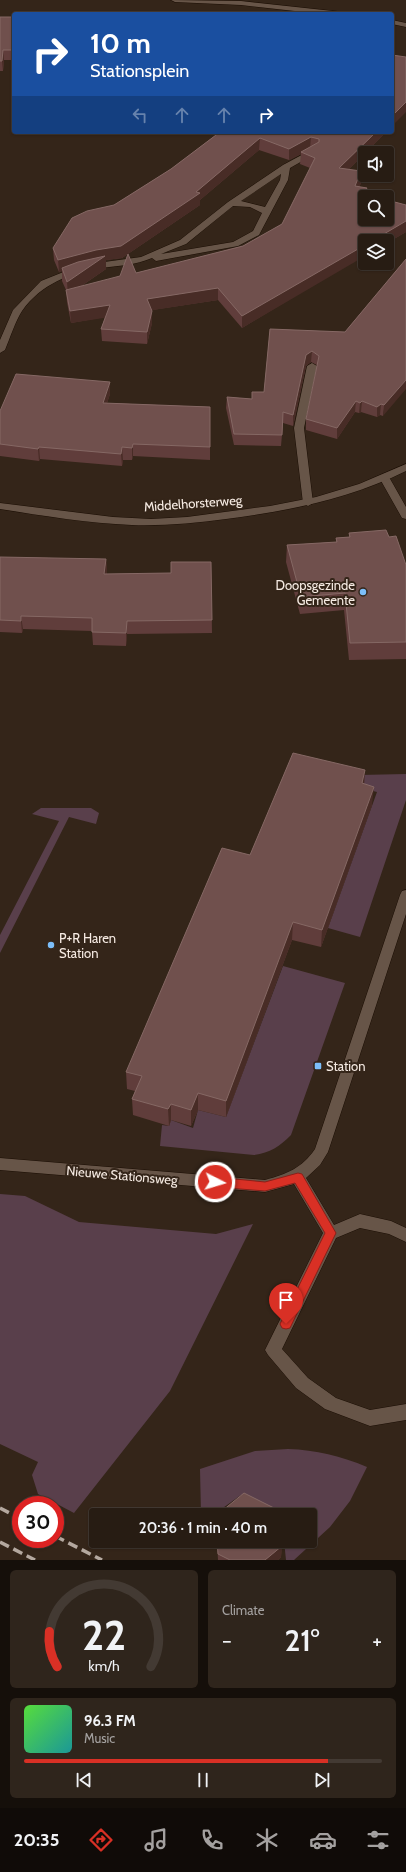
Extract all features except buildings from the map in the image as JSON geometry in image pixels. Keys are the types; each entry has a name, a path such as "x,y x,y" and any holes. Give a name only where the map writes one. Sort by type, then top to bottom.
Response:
{"street":[{"path":"175,0 241,3 324,12"},
{"path":"394,22 406,25"},
{"path":"143,259 183,242 231,204 286,167 314,152"},
{"path":"0,350 18,310 44,283 69,273 97,266 174,256 235,244 256,233 284,180 286,167"},
{"path":"231,204 243,203 256,206 268,212"},
{"path":"308,504 298,428 312,366"},
{"name":"Middelhorsterweg","path":"0,506 95,518 150,522 253,513 308,504 339,495 385,479 406,467"},
{"path":"385,479 406,516"},
{"name":"Nieuwe Stationsweg","path":"0,1164 265,1186 298,1177 315,1162 321,1152 406,895"},
{"path":"298,1177 331,1233"},
{"path":"406,1235 391,1228 360,1222 331,1233 273,1350 302,1383 331,1404 370,1418 406,1412"}],"shaded area":[{"path":"406,774 406,800 360,937 328,928 377,792 353,786 359,775"},
{"path":"41,808 91,808 99,813 96,824 69,817 0,953 0,935 59,821 32,814"},
{"path":"283,966 345,983 291,1135 283,1142 265,1153 254,1155 160,1146 162,1125 169,1126 171,1120 193,1128 198,1110 226,1117"},
{"path":"0,1194 25,1196 79,1222 216,1234 253,1224 170,1391 74,1513 64,1508 64,1496 42,1496 38,1494 32,1475 38,1462 0,1444"},
{"path":"288,1449 308,1451 328,1454 367,1467 350,1501 330,1527 317,1539 317,1508 266,1508 241,1495 223,1508 201,1508 200,1469 255,1451"},
{"path":"285,1548 307,1548 294,1560 286,1560"}],"railway":[{"path":"0,1508 12,1514"},
{"path":"64,1541 102,1560"},
{"path":"0,1542 35,1560"}],"place":[{"name":"Doopsgezinde Gemeente","path":"363,592"},
{"name":"P+R Haren Station","path":"51,945"},
{"name":"Station","path":"318,1066"}],"route":[{"path":"215,1182 265,1186 298,1177 331,1233 286,1324"}]}
